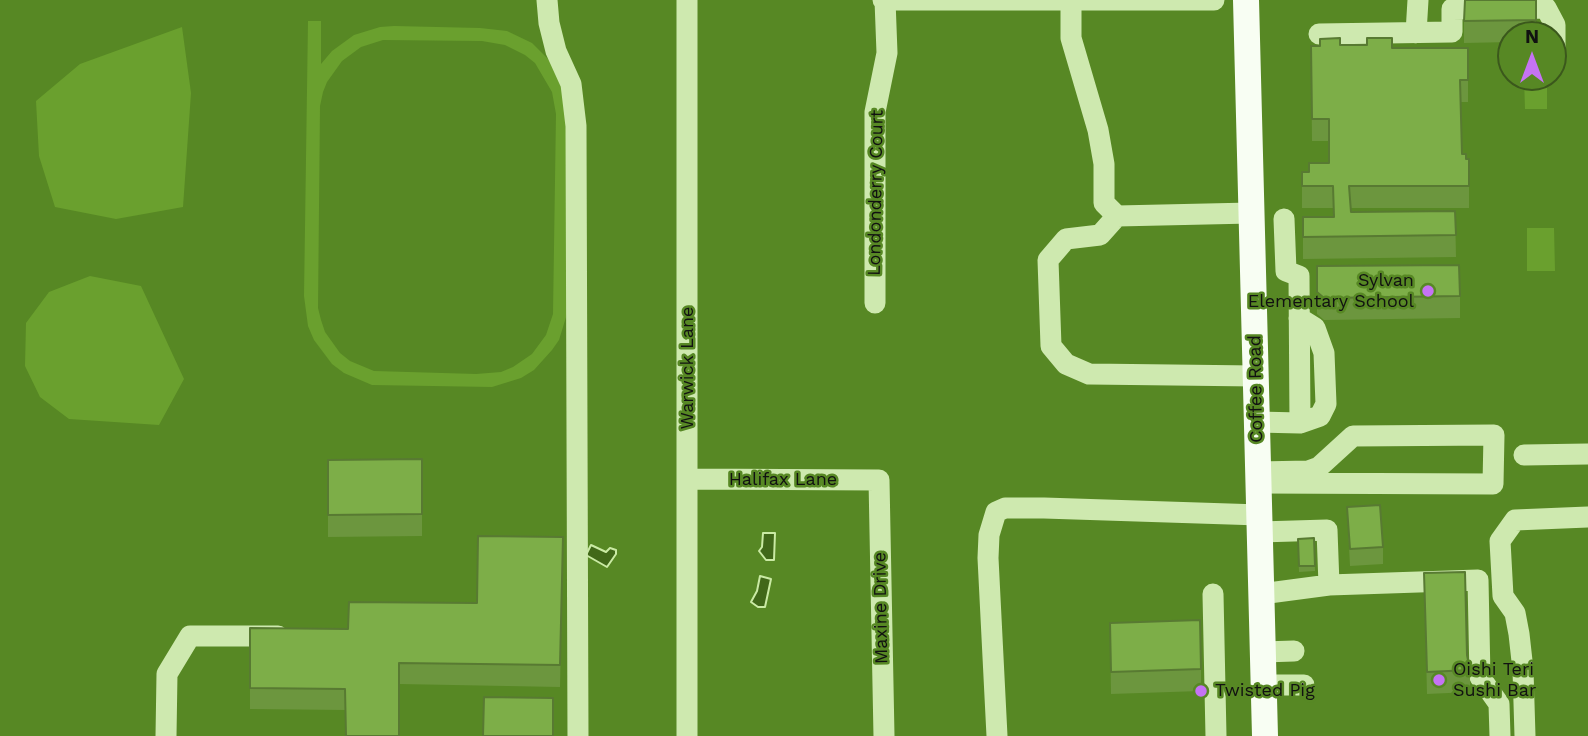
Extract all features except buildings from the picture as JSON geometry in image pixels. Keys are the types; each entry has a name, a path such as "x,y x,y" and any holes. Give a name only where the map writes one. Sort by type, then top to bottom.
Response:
{"main road":[{"name":"Coffee Road","path":"1246,0 1265,736"}],"street":[{"path":"547,0 556,51 570,84 576,126 578,736"},
{"name":"Warwick Lane","path":"687,0 687,736"},
{"path":"884,0 1214,0"},
{"name":"Londonderry Court","path":"875,303 875,113 887,54 884,0"},
{"path":"1416,33 1418,0"},
{"path":"1072,1 1071,38 1096,120 1104,164 1104,203 1117,216 1251,213"},
{"path":"1319,34 1452,32 1452,9 1545,4 1554,21"},
{"path":"1117,216 1100,235 1066,239 1048,260 1051,346 1066,364 1089,374 1256,376"},
{"path":"1257,422 1300,422 1320,416 1326,404 1324,353 1315,328 1299,318 1299,276 1286,271 1284,219"},
{"path":"1494,435 1493,484 1258,477 1308,471 1319,467 1353,436 1494,435"},
{"path":"1524,455 1588,454"},
{"name":"Halifax Lane","path":"688,479 879,480"},
{"name":"Maxine Drive","path":"879,480 884,736"},
{"path":"997,736 988,558 989,535 996,512 1005,508 1044,508 1327,530 1329,585"},
{"path":"1525,736 1519,634 1515,613 1503,596 1500,541 1515,520 1588,517"},
{"path":"1262,594 1329,585 1478,580 1480,677 1499,704 1500,736"},
{"path":"1213,594 1216,736"},
{"path":"166,736 167,674 190,636 304,636"},
{"path":"1263,652 1294,651"},
{"path":"1264,685 1304,685"}],"shaded area":[{"path":"308,21 321,21 321,64 332,51 354,35 380,27 480,28 507,31 532,43 551,62 568,100 567,314 559,340 534,370 521,378 492,387 372,385 344,373 332,364 314,340 308,326 304,296","holes":["383,40 482,41 505,45 525,55 535,63 552,92 556,114 553,314 546,335 532,354 501,372 476,374 374,371 350,361 340,353 325,332 318,308 320,106 323,92 342,61 361,47"]},
{"path":"182,27 191,93 183,207 116,219 55,207 39,156 36,101 80,64"},
{"path":"1524,91 1547,91 1547,109 1525,109"},
{"path":"1527,228 1554,228 1555,271 1527,271"},
{"path":"90,276 141,286 184,379 159,425 69,419 40,397 25,366 26,323 49,292"},
{"path":"763,533 775,533 774,560 766,560 759,551"},
{"path":"591,545 606,552 610,548 616,550 607,567 586,555"},
{"path":"760,576 771,579 765,607 758,607 751,602"}],"place":[{"name":"Sylvan Elementary School","path":"1428,291"},
{"name":"Oishi Teri Sushi Bar","path":"1439,680"},
{"name":"Twisted Pig","path":"1201,691"}]}
